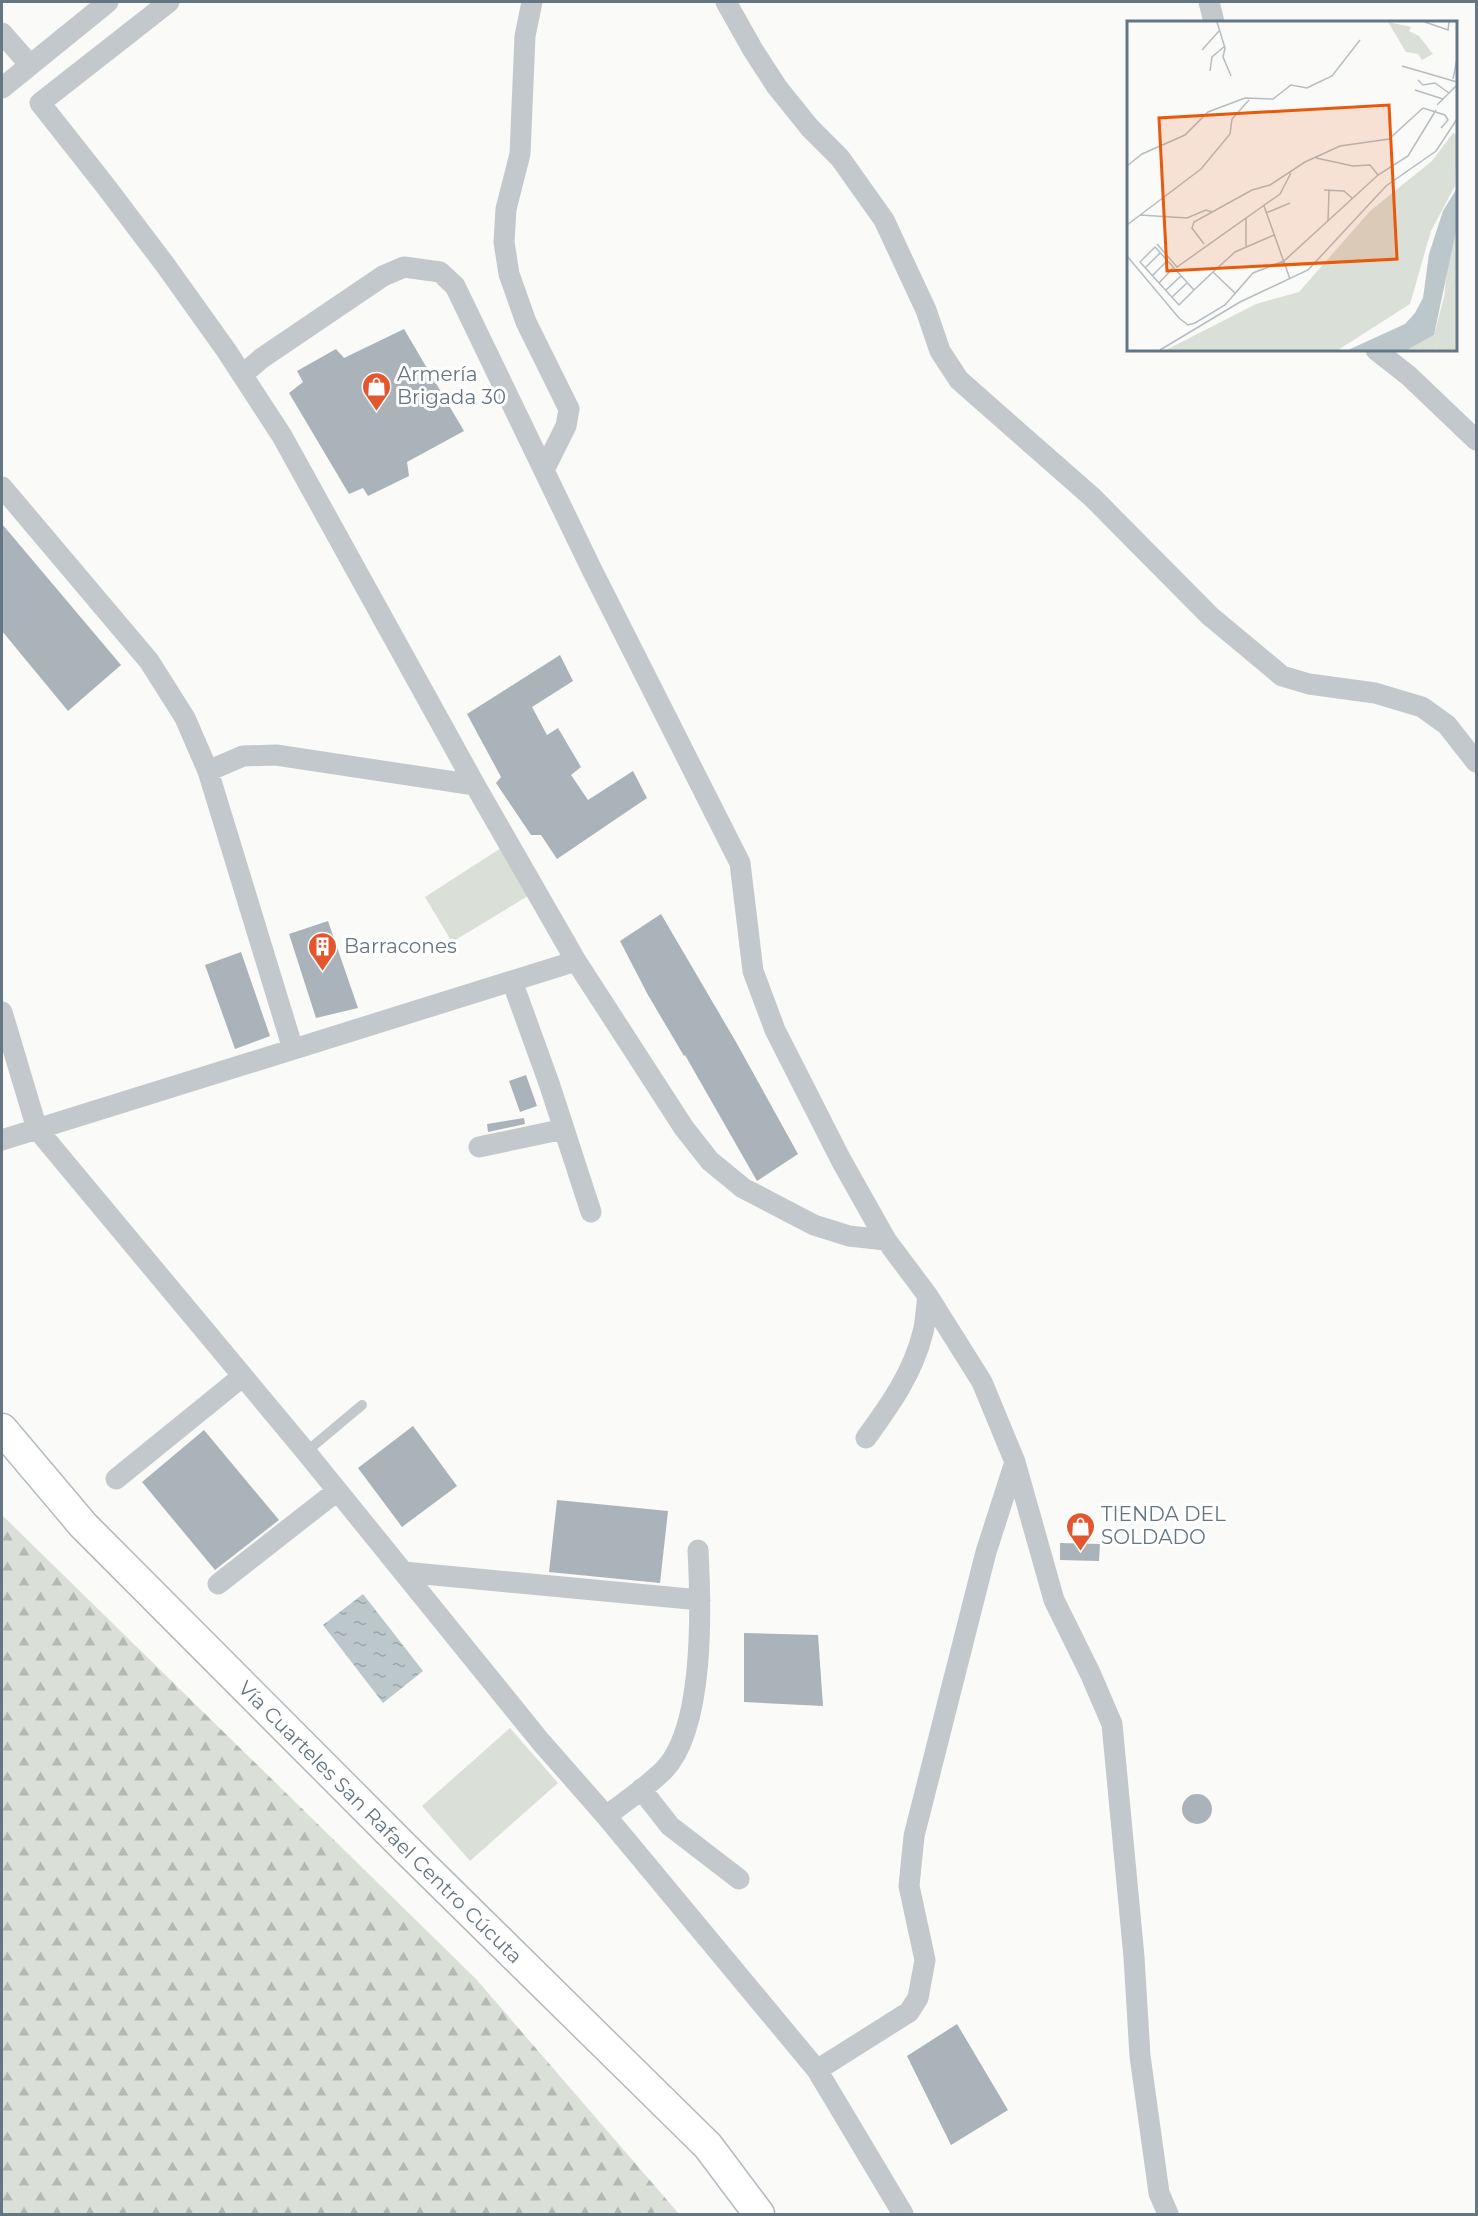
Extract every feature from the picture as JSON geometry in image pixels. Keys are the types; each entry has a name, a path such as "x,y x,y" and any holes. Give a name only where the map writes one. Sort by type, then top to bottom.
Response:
{"main road":[{"name":"Vía Cuarteles San Rafael Centro Cúcuta","path":"2,1429 83,1525 410,1853 708,2146 759,2214"}],"street":[{"path":"169,2 40,104 166,266 282,436 475,785 576,961 684,1128 710,1161 743,1188 814,1225 849,1236 886,1240"},
{"path":"532,2 525,36 519,154 506,209 504,242 509,274 519,304 568,409 566,426 544,470"},
{"path":"726,2 777,87 810,128 840,158 884,220 926,310 940,351 959,380 1092,497 1210,616 1282,676 1309,684 1375,693 1422,707 1448,725 1476,762"},
{"path":"1209,2 1214,21"},
{"path":"2,88 100,4"},
{"path":"2,33 30,65"},
{"path":"242,375 262,358 383,276 404,267 440,272 455,286 740,863 753,970 775,1030 841,1160 886,1240 928,1296 982,1382 1015,1462 1054,1600 1112,1724 1134,1957 1140,2056 1159,2193 1168,2214"},
{"path":"1377,351 1409,376 1476,440"},
{"path":"2,487 149,661 185,718 208,771 293,1049"},
{"path":"208,771 243,756 276,755 475,785"},
{"path":"2,1140 576,961"},
{"path":"512,981 591,1212"},
{"path":"2,1012 37,1129 306,1452 541,1742 606,1816 817,2070 903,2214"},
{"path":"479,1147 564,1130"},
{"path":"866,1438 895,1398 912,1366 923,1332 928,1296"},
{"path":"116,1479 243,1376"},
{"path":"817,2070 909,2012 918,1998 925,1960 909,1886 914,1836 986,1552 1015,1462"},
{"path":"218,1584 337,1491"},
{"path":"606,1816 665,1769 682,1744 694,1701 700,1600 698,1550"},
{"path":"403,1572 700,1600"},
{"path":"641,1789 670,1826 739,1880"}],"lane":[{"path":"306,1452 362,1405"}],"green space":[{"path":"501,848 528,896 452,942 425,897"},
{"path":"2,1515 476,1979 679,2214 2,2214"},
{"path":"510,1728 558,1783 470,1861 422,1806"}],"water":[{"path":"363,1594 423,1671 383,1703 323,1625"}],"building":[{"name":"Armería Brigada 30","path":"404,329 464,431 407,462 409,476 368,496 363,488 349,494 289,393 303,382 297,371 336,349 344,358"},
{"path":"2,524 121,665 68,711 2,631"},
{"path":"560,655 573,681 532,707 547,735 558,728 581,767 571,775 588,800 633,771 647,798 557,859 541,835 531,835 496,783 501,777 467,714"},
{"path":"661,914 798,1154 757,1181 648,995 620,941"},
{"name":"Barracones","path":"328,921 358,1008 316,1018 289,934"},
{"path":"241,952 270,1036 235,1049 205,965"},
{"path":"526,1075 537,1106 520,1112 509,1081"},
{"path":"524,1118 525,1124 488,1132 487,1124"},
{"path":"413,1426 457,1486 402,1527 358,1468"},
{"path":"204,1430 279,1520 215,1570 142,1482"},
{"path":"557,1500 668,1511 660,1583 549,1572"},
{"name":"TIENDA DEL SOLDADO","path":"1060,1543 1100,1544 1099,1561 1060,1560"},
{"path":"744,1633 818,1635 823,1706 744,1702"},
{"path":"1197,1794 1208,1798 1212,1809 1208,1820 1197,1824 1186,1820 1182,1809 1186,1798"},
{"path":"957,2024 1008,2110 951,2145 907,2056"}],"place":[{"name":"Armería Brigada 30","path":"376,412"},
{"name":"Barracones","path":"323,972"},
{"name":"TIENDA DEL SOLDADO","path":"1080,1552"}]}
